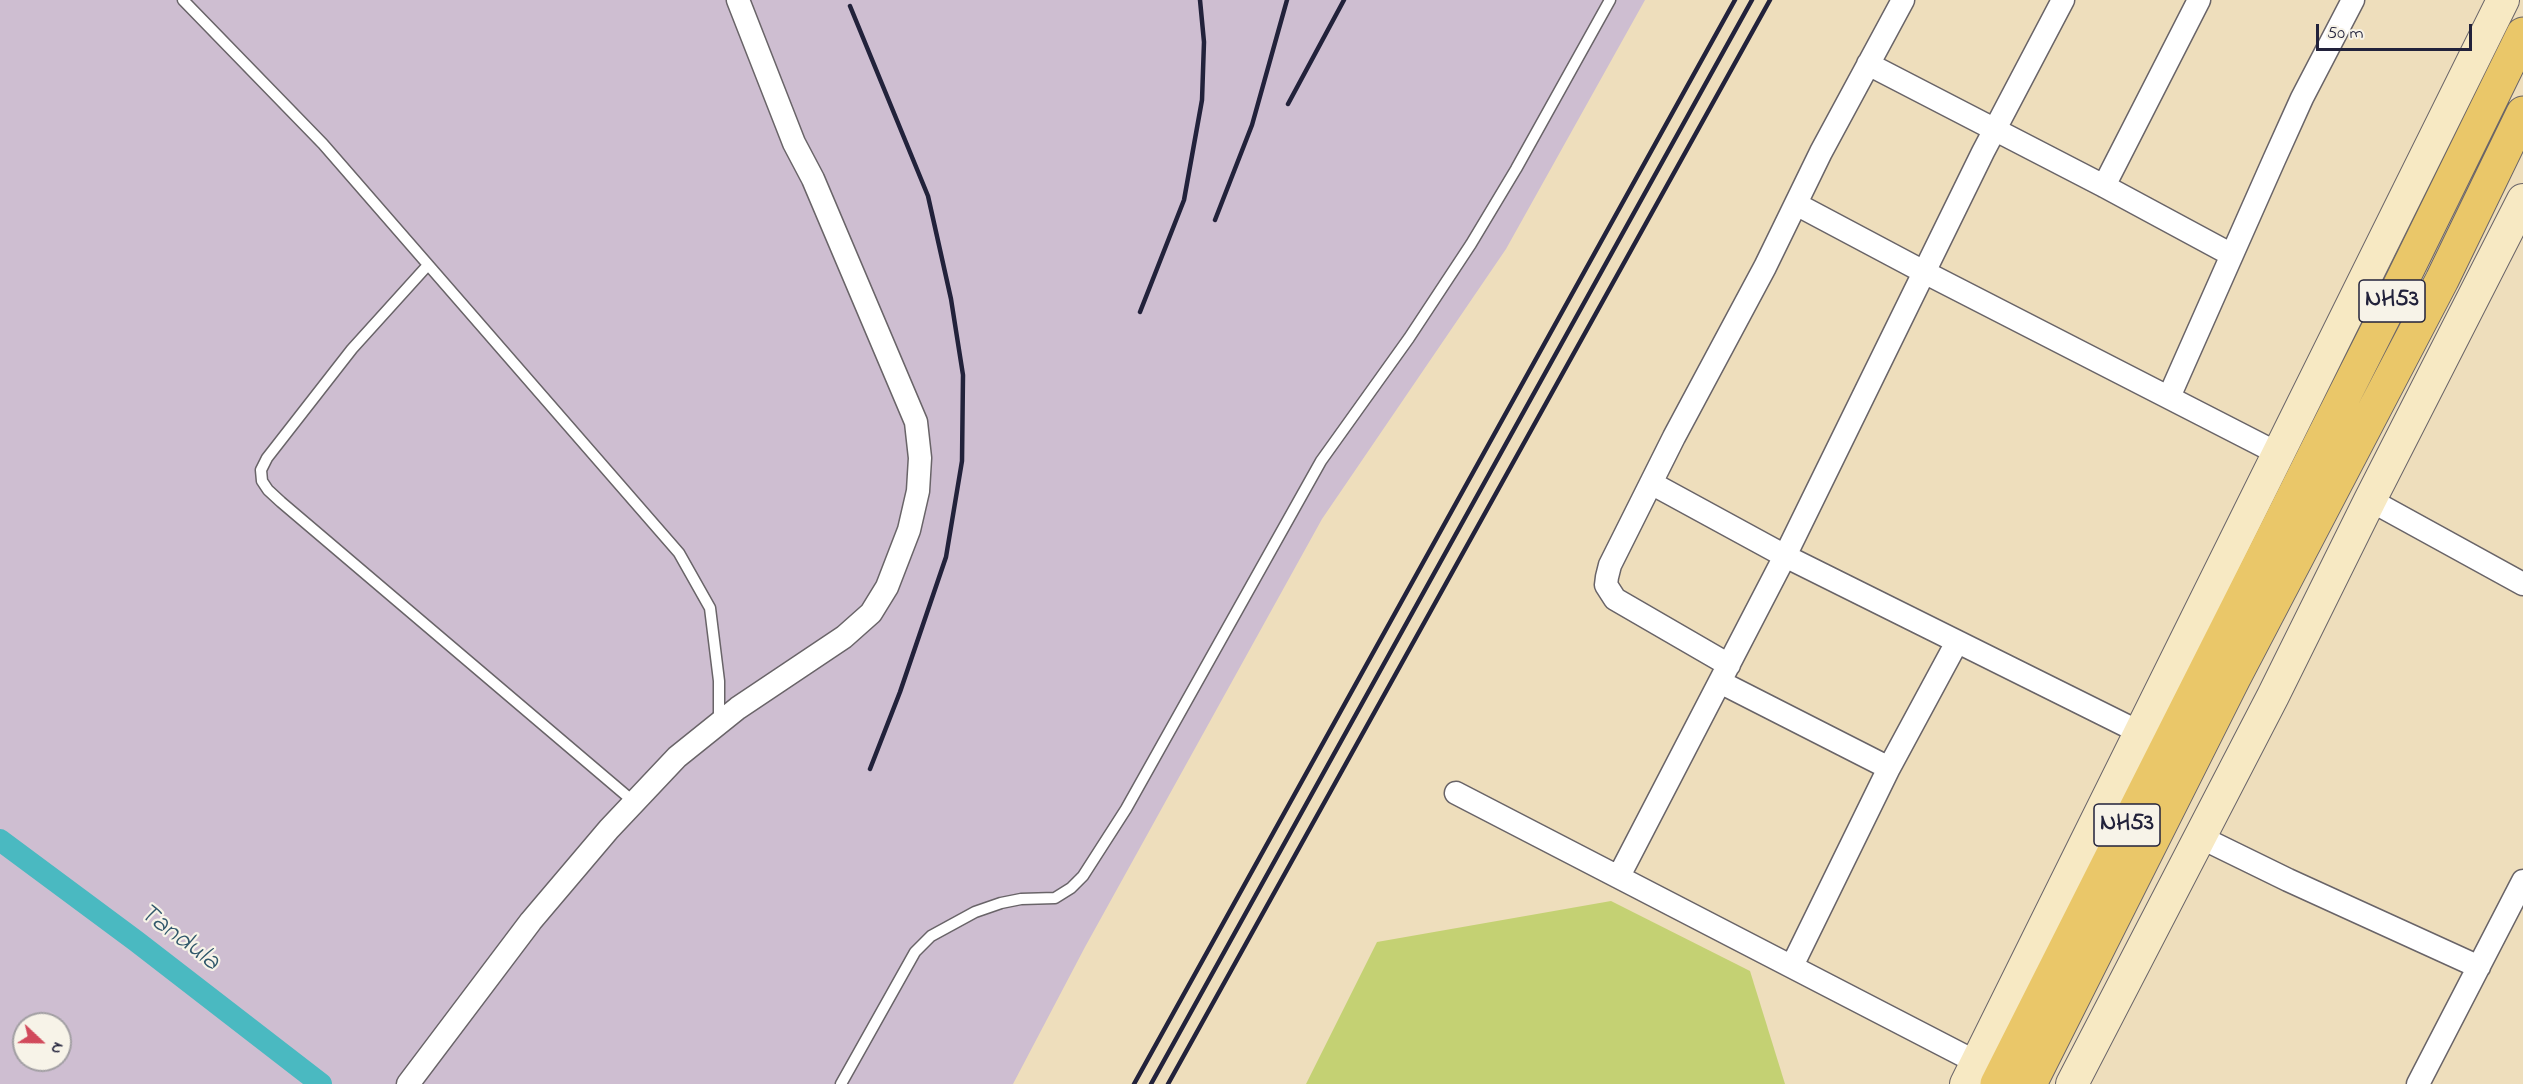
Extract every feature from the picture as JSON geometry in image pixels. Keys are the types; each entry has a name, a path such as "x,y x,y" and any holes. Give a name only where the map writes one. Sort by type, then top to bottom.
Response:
{"highway":[{"name":"NH53","path":"2030,1084 2523,34"},
{"name":"NH53","path":"1980,1077 2436,290 2523,112"}],"street":[{"path":"411,1080 531,921 634,802 677,757 719,723 825,651 871,613 887,587 909,530 918,491 920,458 916,422 813,179 794,143 738,0"},
{"path":"1889,768 1724,674 1616,599 1606,585 1610,565 1651,483 1903,0"},
{"path":"1619,876 1785,556 1994,130 2063,0"},
{"path":"2104,186 2199,0"},
{"path":"2169,398 2302,98 2353,0"},
{"path":"1456,793 1792,966 1980,1077 2139,732 2503,0"},
{"path":"1868,64 2232,255"},
{"path":"2072,1084 2370,500 2515,237 2523,200"},
{"path":"1796,204 2277,453"},
{"path":"1651,483 1785,556 2139,732"},
{"path":"2370,500 2523,584"},
{"path":"1792,966 1889,768 1957,642"},
{"path":"2200,837 2288,880 2479,967"},
{"path":"2418,1084 2523,881"}],"lane":[{"path":"183,0 323,144 679,553 710,608 719,681 719,723"},
{"path":"842,1084 915,952 931,936 975,912 1001,903 1021,899 1055,898 1071,888 1083,876 1126,809 1321,460 1409,338 1477,235 1610,0"},
{"path":"428,265 352,349 267,458 261,470 262,481 268,490 290,510 634,802"}],"shaded area":[{"path":"0,0 1645,0 1506,249 1322,519 1085,947 1013,1084 0,1084"}],"green space":[{"path":"1611,901 1750,971 1785,1084 1306,1084 1377,942"}],"waterway":[{"name":"Tandula","path":"0,840 136,941 321,1084"}],"railway":[{"path":"1140,312 1184,200 1202,100 1204,42 1200,0"},
{"path":"1215,220 1252,125 1287,0"},
{"path":"1288,104 1344,0"},
{"path":"1134,1084 1735,0"},
{"path":"1151,1084 1752,0"},
{"path":"1168,1084 1770,0"},
{"path":"850,6 928,196 951,299 963,375 962,461 946,557 900,692 870,769"}]}
